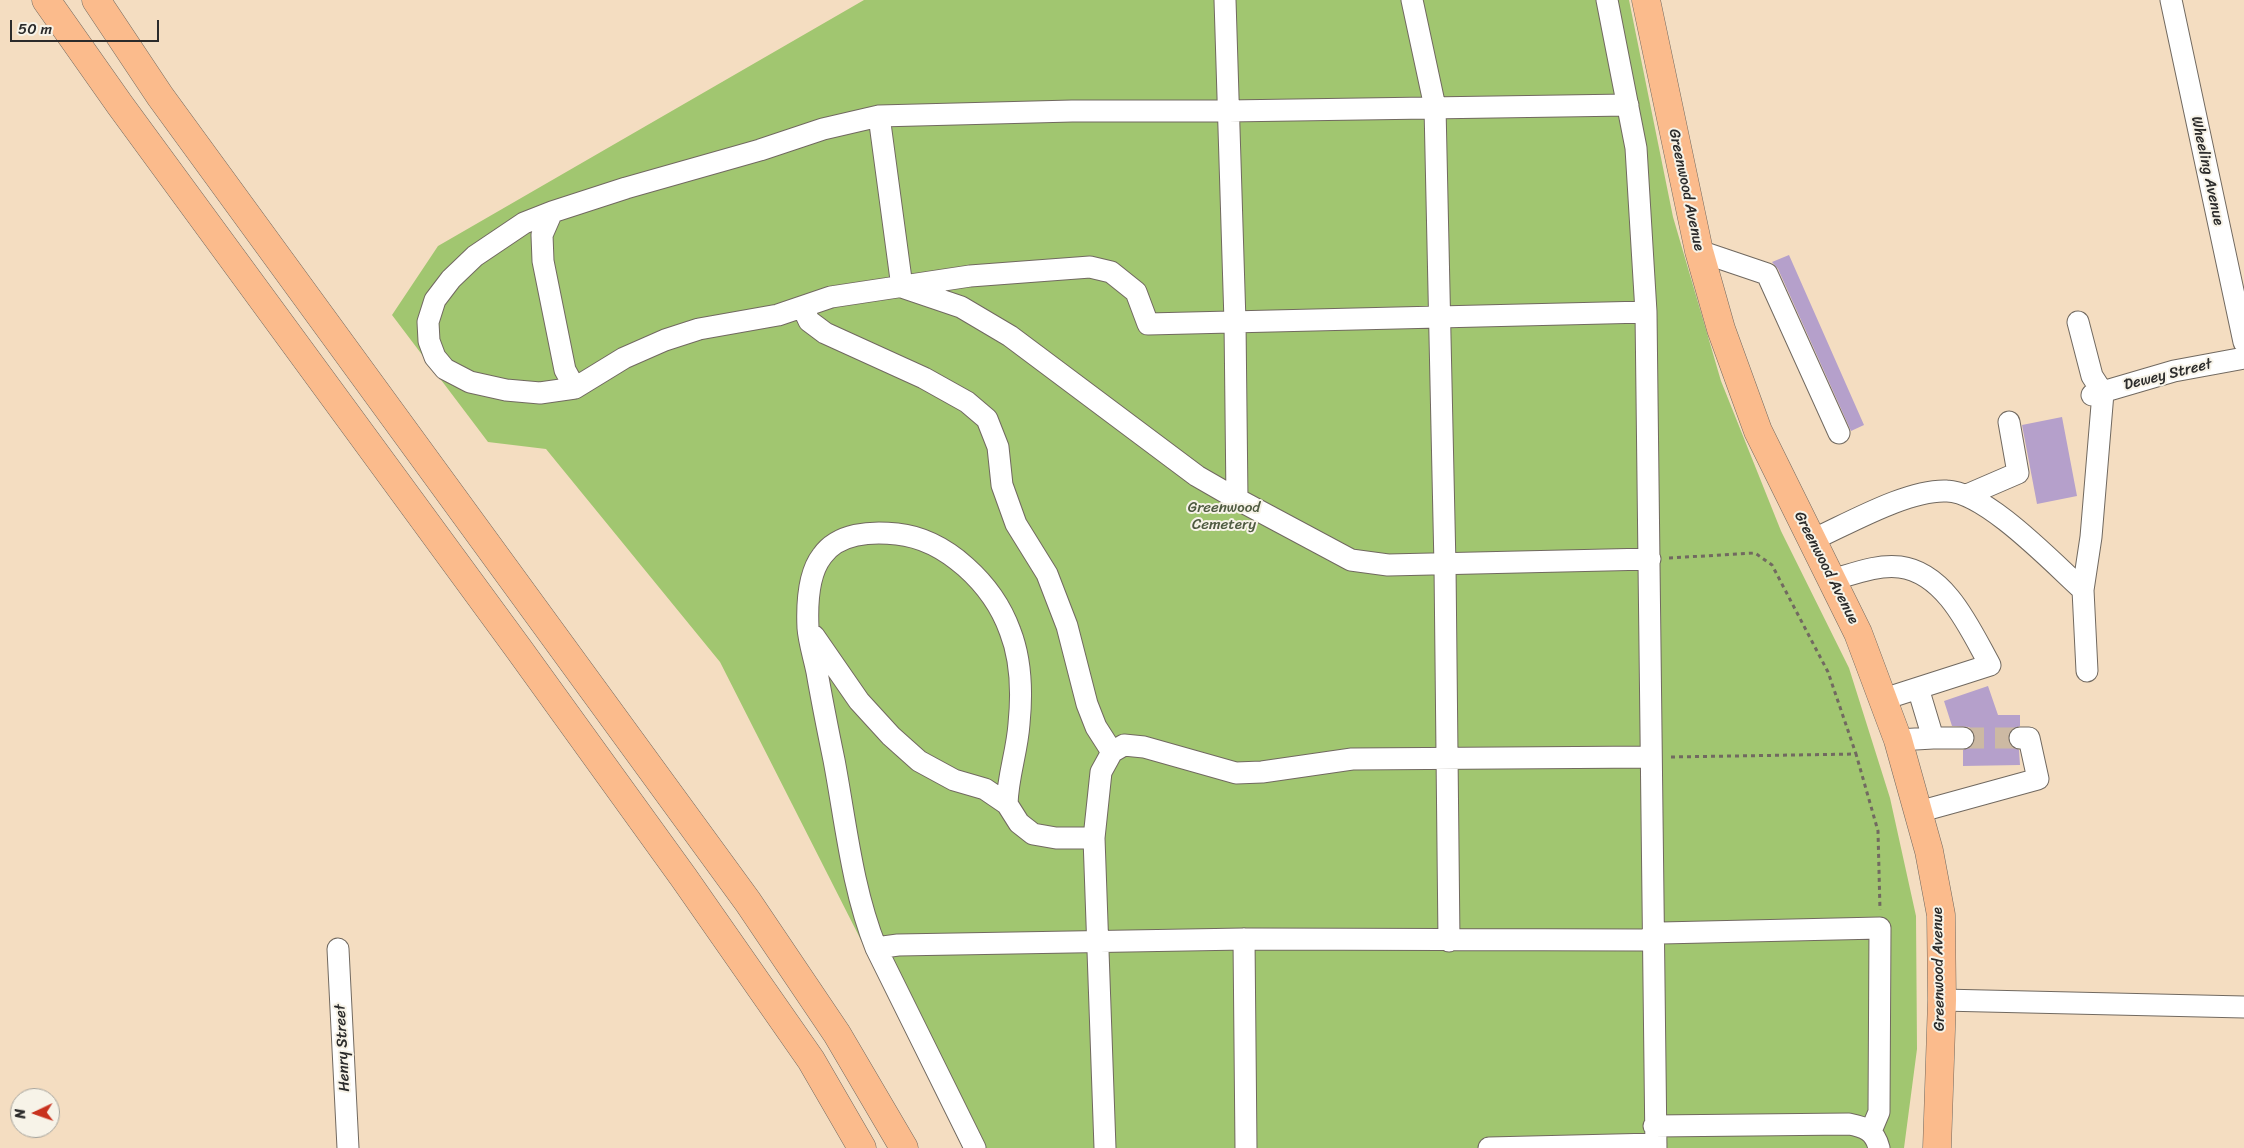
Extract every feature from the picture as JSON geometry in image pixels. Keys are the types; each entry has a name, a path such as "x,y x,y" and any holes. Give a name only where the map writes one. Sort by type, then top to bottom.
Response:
{"main road":[{"path":"46,0 222,246 684,878 811,1060 862,1148"},
{"path":"96,0 160,96 748,902 837,1034 904,1148"},
{"name":"Greenwood Avenue","path":"1646,0 1699,251 1721,329 1758,431 1858,633 1884,698 1898,740 1929,852 1941,915 1942,1000 1937,1148"}],"street":[{"path":"1225,0 1235,322 1237,499"},
{"path":"1412,0 1435,107 1445,566 1449,941"},
{"path":"1607,0 1636,148 1640,187 1646,312 1656,1139"},
{"name":"Wheeling Avenue","path":"2171,0 2244,342"},
{"path":"1628,105 1016,112 879,116 823,129 760,150 626,188 524,223 475,256 451,279 435,300 428,322 429,341 435,357 445,369 470,382 506,390 540,393 575,388 624,358 664,340 699,329 778,315 831,297 970,276 1090,267 1111,272 1136,292 1148,324 1646,312"},
{"path":"879,116 902,286"},
{"path":"552,212 542,235 543,262 565,370 575,388"},
{"path":"1699,251 1768,274 1839,433"},
{"path":"961,307 970,276"},
{"path":"902,286 961,307 1010,336 1197,476 1351,560 1388,566 1445,566 1650,559"},
{"path":"803,308 809,321 825,333 924,378 967,402 987,418 998,447 1002,485 1016,524 1047,574 1068,626 1093,720 1112,752"},
{"path":"2078,322 2097,394 2092,527 2083,590 2087,671"},
{"name":"Dewey Street","path":"2097,394 2174,371 2244,358"},
{"path":"1967,494 2018,473 2008,422"},
{"path":"1812,540 1911,496 1947,490 1967,494 2012,525 2083,590"},
{"path":"975,1148 876,948 867,925 852,872 838,780 808,628 809,599 814,573 822,556 839,542 856,534 883,532 909,535 933,545 958,560 976,578 994,601 1010,629 1017,656 1020,723 1008,778 1007,804"},
{"path":"1832,580 1873,568 1898,566 1916,571 1938,587 1962,614 1990,665 1884,698"},
{"path":"808,628 860,702 891,736 919,761 954,780 985,789 1007,804 1019,823 1033,834 1056,838 1094,838"},
{"path":"1918,688 1933,738"},
{"path":"1898,740 1963,738"},
{"path":"1918,812 2038,779 2029,738 2020,738"},
{"path":"1105,1148 1100,941 1094,838 1101,772 1112,752 1124,745 1144,747 1236,773 1262,772 1352,759 1651,757"},
{"path":"876,948 898,945 1244,939 1644,940 1661,934 1880,928 1879,1112 1875,1139 1849,1124 1656,1139 1490,1148"},
{"path":"1244,939 1246,1148"},
{"name":"Henry Street","path":"338,948 348,1148"},
{"path":"1942,1000 2244,1006"}],"path":[{"path":"1650,559 1755,553 1772,565 1828,672 1856,754 1878,830 1880,928"},
{"path":"1651,757 1856,754"}],"green space":[{"name":"Greenwood Cemetery","path":"864,0 1629,0 1673,217 1721,381 1781,531 1849,668 1890,798 1916,916 1917,1049 1904,1148 963,1148 864,946 720,662 546,449 488,442 392,315 438,246"}],"building":[{"path":"1789,255 1864,425 1851,431 1778,269 1772,262"},
{"path":"2062,417 2077,496 2037,504 2022,425"},
{"path":"1988,686 1998,715 2020,715 2020,726 2009,731 2008,738 2009,745 2019,750 2020,765 1963,766 1963,750 1974,745 1974,732 1969,727 1952,726 1944,701"}],"tunnel":[{"path":"1963,738 2020,738"}]}
